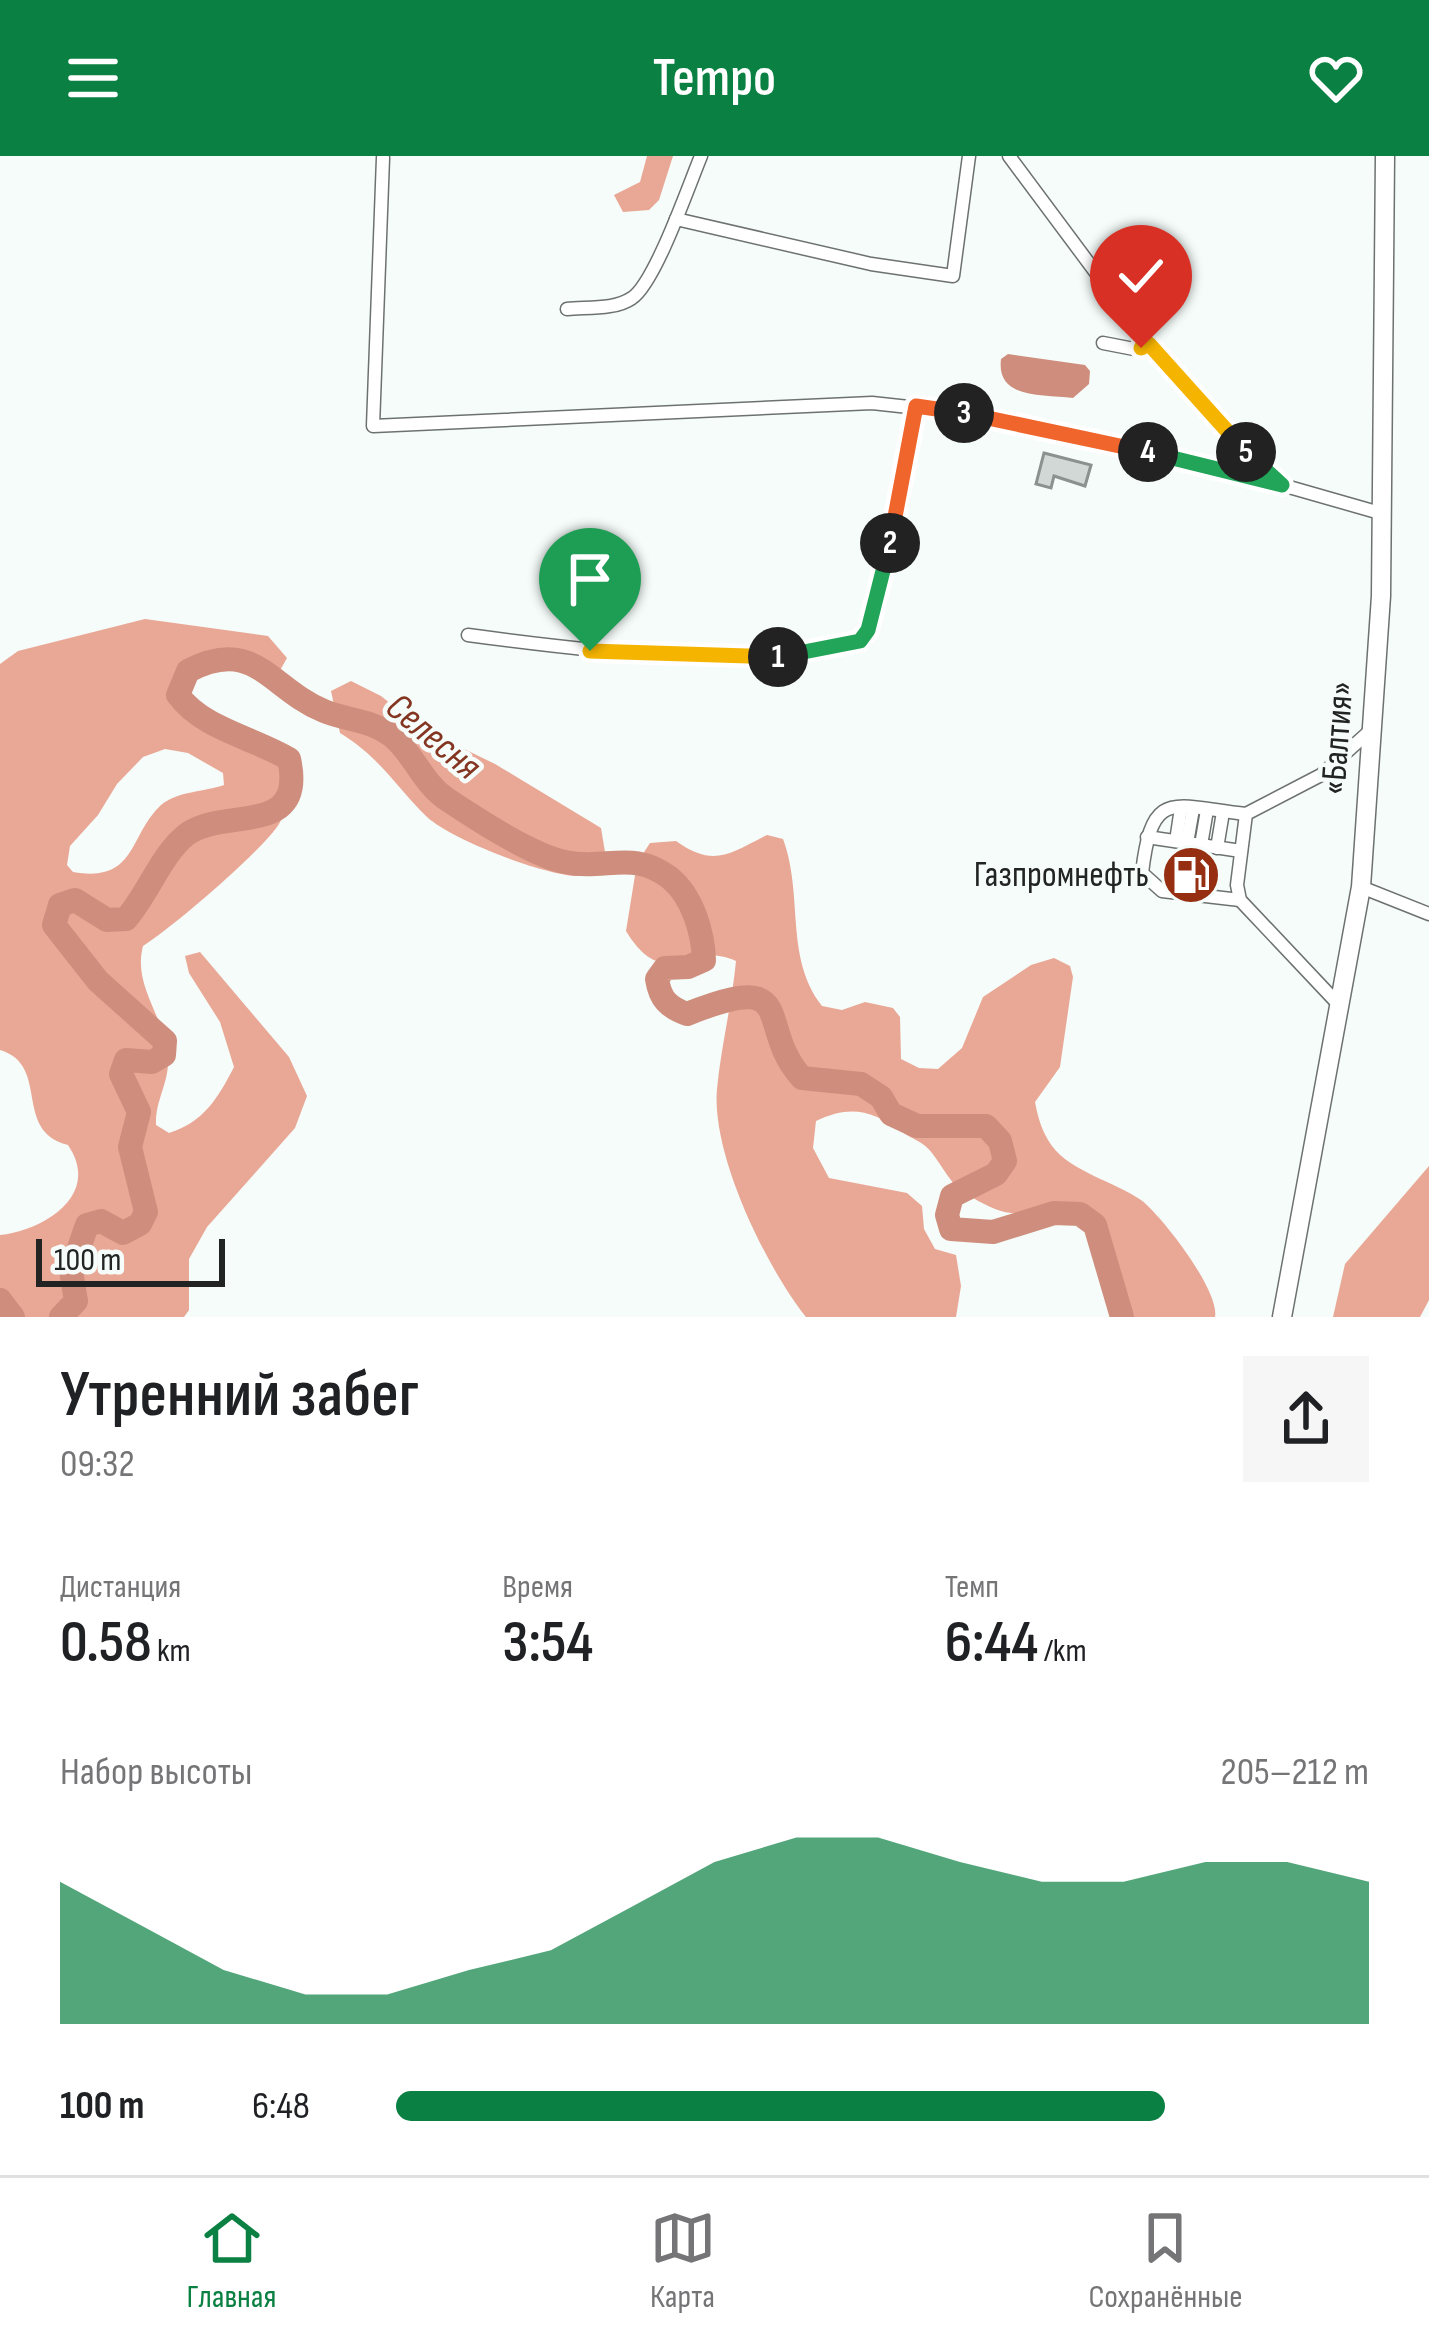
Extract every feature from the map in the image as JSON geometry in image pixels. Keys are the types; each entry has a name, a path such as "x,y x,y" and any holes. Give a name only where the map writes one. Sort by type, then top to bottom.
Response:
{"highway":[{"name":"«Балтия»","path":"1282,1317 1361,887 1381,596 1384,156"}],"street":[{"path":"568,309 634,298 676,219 701,156"},
{"path":"676,219 871,264 953,276 969,156"},
{"path":"1009,156 1149,344 1232,439 1282,485"},
{"path":"383,158 373,426 830,404 916,406 1078,434 1380,513"},
{"path":"1102,344 1125,349 1149,344"},
{"path":"468,635 590,651 778,657 860,641 868,630 897,514 916,406"},
{"path":"1240,900 1154,887 1142,873 1152,819 1166,809 1246,814 1321,776 1371,729"},
{"path":"1188,843 1194,809"},
{"path":"1188,843 1194,809"},
{"path":"1217,848 1223,812"},
{"path":"1246,814 1237,885 1240,900 1340,1007"},
{"path":"1147,836 1240,851"},
{"path":"1361,887 1429,914"}],"shaded area":[{"path":"647,156 673,156 659,200 649,210 623,212 614,195 640,182"},
{"path":"1008,354 1085,365 1090,371 1089,384 1073,398 1024,392 1006,382 1001,372 1001,359"},
{"path":"145,619 268,636 287,658 278,674 233,659 208,661 196,667 178,695 214,724 289,759 291,784 279,824 255,852 143,946 142,975 168,1059 156,1125 169,1133 192,1122 216,1099 234,1067 220,1022 189,973 185,956 200,952 289,1057 307,1096 295,1128 207,1227 189,1259 189,1310 184,1317 0,1317 0,1235 50,1218 73,1194 78,1179 68,1145 51,1138 41,1126 24,1069 0,1050 0,664 18,651","holes":["165,749 188,753 223,773 224,785 183,794 161,805 129,854 109,871 73,872 67,865 70,846 143,757"]},
{"path":"351,681 381,696 421,728 495,764 601,828 605,852 582,876 567,875 502,856 440,826 366,752 340,733 331,691"},
{"path":"767,835 783,839 793,882 798,947 810,987 822,1006 842,1010 865,1002 893,1008 900,1017 901,1059 919,1068 938,1069 962,1048 983,997 1031,965 1054,958 1070,966 1073,977 1060,1067 1035,1102 1043,1130 1060,1155 1150,1209 1199,1273 1215,1317 1134,1317 1100,1219 1089,1211 1067,1205 1024,1213 994,1209 957,1187 922,1143 881,1119 850,1112 816,1121 813,1148 829,1178 907,1193 922,1206 924,1229 935,1249 956,1255 961,1286 956,1317 806,1317 774,1269 744,1209 717,1115 736,961 719,956 666,963 653,960 626,931 637,863 650,843 676,841 711,856 732,852"},
{"path":"1429,1166 1429,1300 1420,1317 1333,1317 1345,1264"}],"building":[{"path":"1044,453 1091,465 1085,486 1054,476 1051,488 1036,484"},
{"path":"1174,857 1212,862 1209,886 1170,881"}],"waterway":[{"name":"Селесня","path":"61,1317 76,1301 71,1271 87,1225 101,1221 123,1233 140,1224 146,1212 130,1147 139,1112 121,1074 126,1060 152,1062 164,1055 165,1041 98,981 54,925 60,905 75,900 107,920 126,919 186,835 274,811 286,801 291,784 289,759 214,724 178,695 188,671 230,659 260,669 324,711 384,730 437,792 520,844 565,862 631,863 657,869 670,878 695,916 704,960 688,967 665,968 657,979 666,1001 687,1014 723,1001 761,1000 770,1009 788,1058 802,1078 861,1084 881,1097 891,1114 917,1126 986,1126 1000,1141 1005,1161 996,1174 952,1196 947,1215 951,1229 993,1232 1054,1213 1080,1214 1095,1225 1122,1317"},
{"name":"Селесня","path":"0,1300 13,1317"}],"place":[{"name":"Газпромнефть","path":"1191,875"}],"route":[{"path":"590,651 778,657 860,641 868,630 902,491 916,406 1078,434 1282,485 1232,439 1149,344 1141,348"}]}
